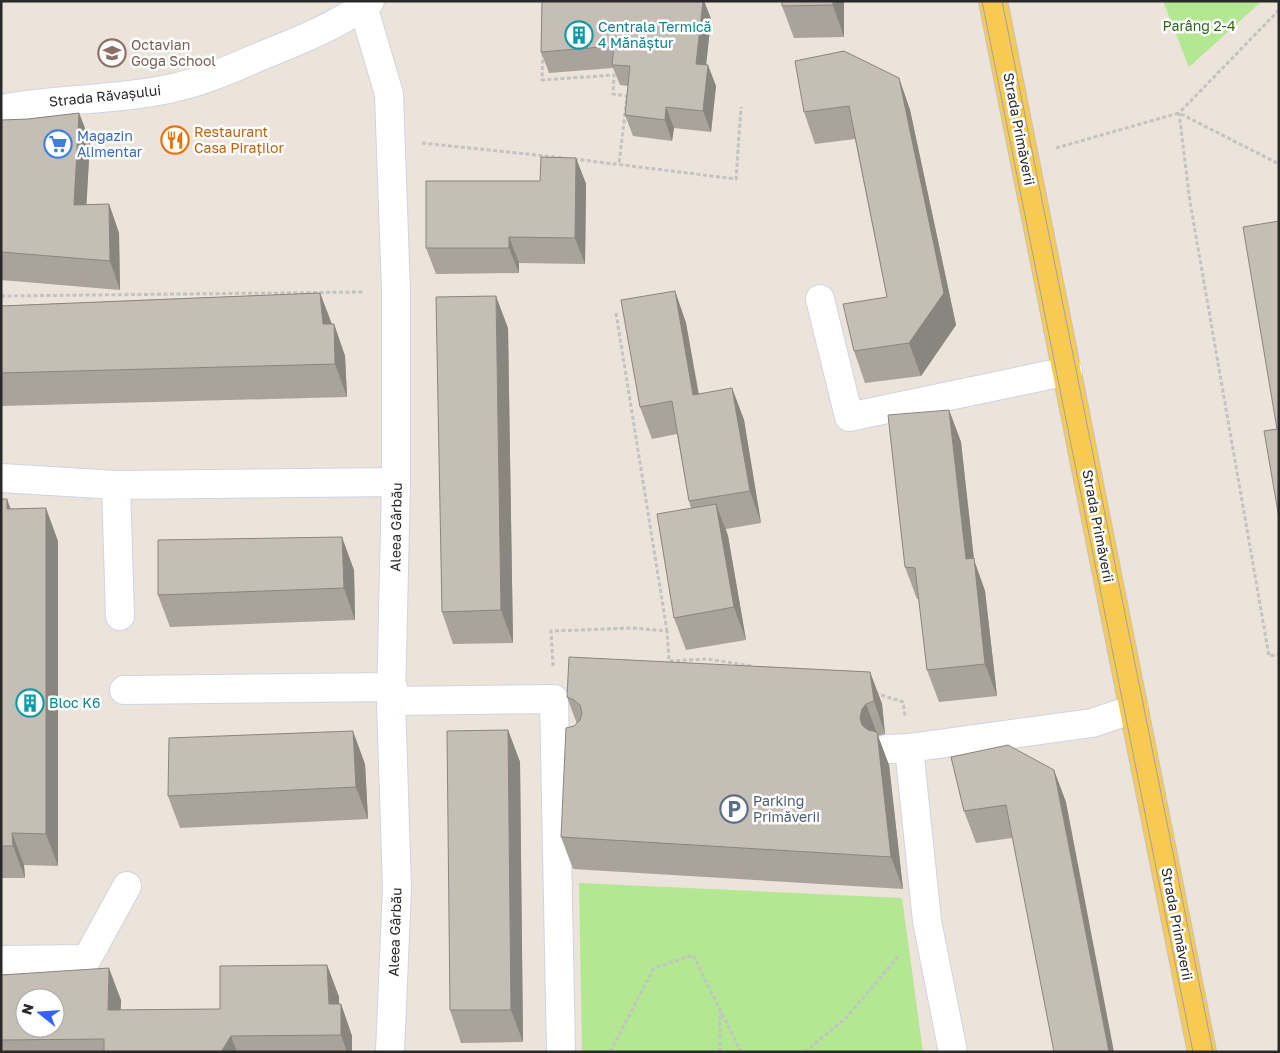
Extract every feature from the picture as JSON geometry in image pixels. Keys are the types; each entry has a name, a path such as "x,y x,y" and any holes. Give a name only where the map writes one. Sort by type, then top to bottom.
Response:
{"main road":[{"name":"Strada Primăverii","path":"993,1 1202,1052"}],"street":[{"name":"Strada Răvașului","path":"1,109 34,102 106,98 168,89 226,71 304,39 367,4"},
{"name":"Aleea Gârbău","path":"367,4 389,94 396,292 396,482 392,694 396,888 390,1052"},
{"path":"820,299 849,417 1068,371"},
{"path":"1,478 116,485 396,482"},
{"path":"116,485 120,616"},
{"path":"124,690 392,694 554,699 567,745 561,1052"},
{"path":"952,1052 927,921 898,749 1092,723 1134,709"},
{"path":"1,960 86,959 127,886"}],"path":[{"path":"1054,148 1178,113 1279,10"},
{"path":"543,50 542,80 614,74 613,94 626,96 618,164"},
{"path":"453,147 736,178 741,107"},
{"path":"1178,113 1279,164"},
{"path":"1178,113 1190,202 1269,656 1279,654"},
{"path":"1,296 396,292"},
{"path":"616,313 667,631 669,661 707,659 754,666"},
{"path":"554,699 551,631 633,628 667,631"},
{"path":"866,690 903,702 898,749"},
{"path":"805,1052 848,1017 927,921"},
{"path":"610,1052 654,968 693,955 741,1052"},
{"path":"720,1011 720,1052"}],"green space":[{"name":"Parâng 2-4","path":"1163,1 1262,1 1189,67"},
{"path":"579,883 902,898 923,1052 582,1052"}],"building":[{"path":"542,1 703,1 696,64 708,65 703,111 666,107 665,120 625,115 630,66 612,65 614,46 541,52"},
{"path":"782,1 833,1 833,5 782,6"},
{"path":"844,51 899,78 944,293 909,343 854,351 843,304 887,297 849,106 804,112 795,61"},
{"path":"79,113 74,205 109,204 110,261 1,252 1,120"},
{"path":"541,157 576,158 575,238 509,237 509,248 426,248 426,181 540,181"},
{"path":"1279,221 1279,518 1264,431 1277,429 1243,227"},
{"path":"675,291 693,395 732,388 750,491 689,501 672,401 640,407 621,300"},
{"path":"320,293 323,324 334,324 335,364 1,373 1,306"},
{"path":"496,296 501,610 442,612 436,297"},
{"path":"949,410 966,559 974,558 985,664 927,670 915,568 905,567 888,415"},
{"name":"Bloc K6","path":"1,499 7,499 7,509 46,508 46,834 12,833 13,846 1,846"},
{"path":"716,504 734,607 674,618 657,514"},
{"path":"342,537 344,588 158,595 158,540"},
{"name":"Parking Primăverii","path":"569,657 870,672 874,701 866,704 862,709 860,718 862,725 868,730 877,732 891,857 561,837 566,728 574,726 580,720 582,713 580,705 567,697"},
{"path":"508,730 511,1010 450,1010 447,731"},
{"path":"353,731 356,787 168,796 169,738"},
{"path":"1008,745 1054,770 1109,1052 1054,1052 1006,805 964,811 951,757"},
{"path":"327,965 329,1004 341,1004 341,1035 231,1036 221,1052 104,1052 104,1039 1,1040 1,975 109,968 108,1010 220,1009 220,966"}],"tram line":[{"path":"982,1 1193,1052"},
{"path":"1002,1 1213,1052"}],"place":[{"name":"Centrala Termică 4 Mănăștur","path":"579,35"},
{"name":"Octavian Goga School","path":"112,53"},
{"name":"Restaurant Casa Piraților","path":"175,140"},
{"name":"Magazin Alimentar","path":"58,144"},
{"name":"Bloc K6","path":"30,703"},
{"name":"Parking Primăverii","path":"734,809"}]}
